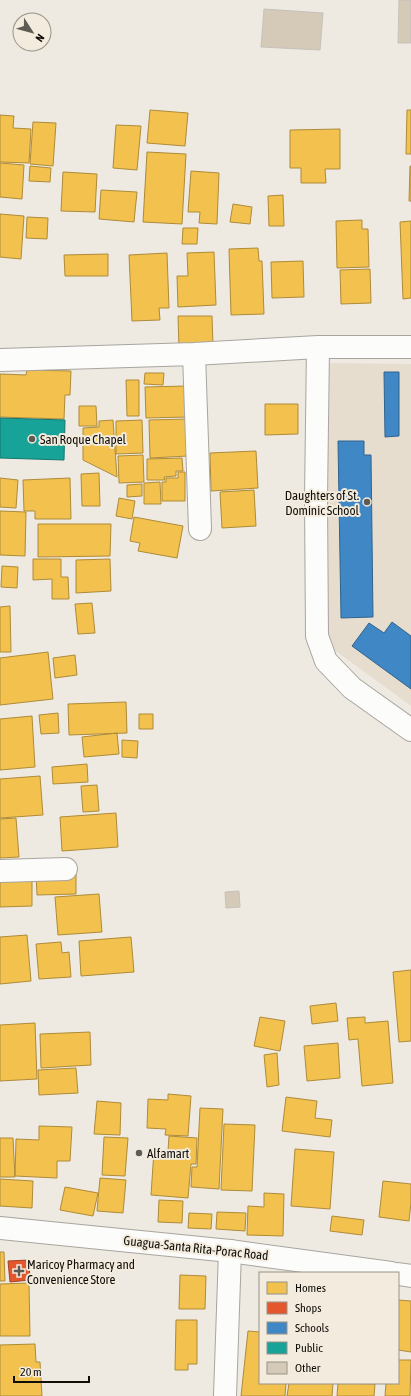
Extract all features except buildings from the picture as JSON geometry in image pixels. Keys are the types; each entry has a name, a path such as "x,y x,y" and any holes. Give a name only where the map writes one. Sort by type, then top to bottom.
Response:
{"street":[{"path":"0,360 194,354 318,347 411,347"},
{"path":"318,347 316,498 317,636 326,661 352,688 411,730"},
{"path":"194,354 200,529"},
{"path":"0,871 66,869"},
{"name":"Guagua-Santa Rita-Porac Road","path":"0,1228 230,1251 384,1272"},
{"path":"225,1396 230,1251"},
{"path":"399,1274 411,1276"}],"shaded area":[{"name":"Daughters of St. Dominic School","path":"324,363 411,364 411,706 321,640"}],"place":[{"name":"San Roque Chapel","path":"32,439"},
{"name":"Daughters of St. Dominic School","path":"367,502"},
{"name":"Alfamart","path":"139,1153"},
{"name":"Maricoy Pharmacy and Convenience Store","path":"19,1271"}]}
